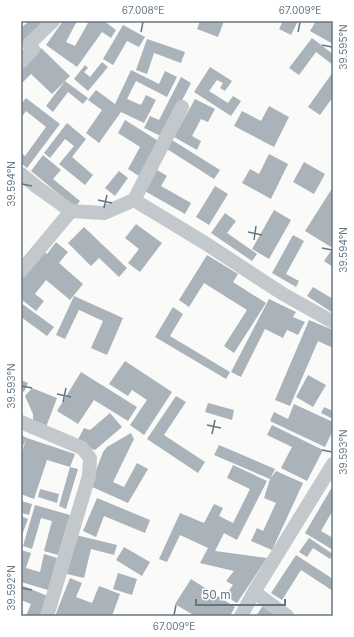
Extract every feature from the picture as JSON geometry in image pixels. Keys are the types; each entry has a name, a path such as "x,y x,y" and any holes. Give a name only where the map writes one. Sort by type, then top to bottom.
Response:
{"street":[{"path":"21,62 33,49 28,44 53,21"},
{"path":"21,174 71,211 104,213 134,200 182,107"},
{"path":"134,200 205,243 283,294 333,322"},
{"path":"21,271 71,211"},
{"path":"21,422 82,448 90,458 89,476 47,616"},
{"path":"241,616 254,592 333,464"},
{"path":"254,592 287,616"}],"building":[{"path":"29,21 47,21 21,43 21,28"},
{"path":"63,21 77,21 66,42 75,46 88,23 85,21 104,21 116,30 111,38 102,32 77,67 46,45"},
{"path":"200,21 224,21 218,37 197,29"},
{"path":"279,21 298,21 291,35 279,29 282,23"},
{"path":"316,21 328,21 333,24 333,44 310,31"},
{"path":"123,25 145,37 139,47 127,41 113,65 103,59"},
{"path":"312,38 333,54 333,65 316,52 299,75 289,68"},
{"path":"147,39 185,52 181,63 154,53 147,74 136,70"},
{"path":"41,48 70,76 52,94 31,74 21,84 21,69"},
{"path":"102,62 108,67 88,91 74,79 85,65 88,68 84,72 90,77"},
{"path":"210,67 232,81 225,91 220,88 223,83 217,80 209,91 228,103 233,96 241,101 231,116 194,92"},
{"path":"131,70 159,84 165,71 177,77 167,97 136,81 127,99 141,105 146,95 156,100 144,123 121,112 99,143 86,133 102,110 88,100 96,90 115,104"},
{"path":"333,72 333,97 320,115 308,107"},
{"path":"181,77 191,83 163,137 144,128 150,116 159,120"},
{"path":"65,81 88,98 83,104 68,92 53,112 46,106"},
{"path":"26,98 60,124 27,168 21,163 21,153 25,156 46,127 26,111 21,118 21,104"},
{"path":"195,99 215,109 208,122 201,119 192,136 201,141 197,150 174,137"},
{"path":"269,106 289,117 274,147 234,126 242,111 261,121"},
{"path":"125,120 160,142 139,176 128,169 140,147 118,133"},
{"path":"67,123 86,139 72,157 93,175 85,185 59,164 74,146 65,139 50,158 44,153"},
{"path":"172,140 220,170 214,179 167,149"},
{"path":"269,154 288,164 271,199 242,183 250,169 259,174"},
{"path":"43,155 61,170 53,179 80,201 75,207 31,171"},
{"path":"304,162 325,174 314,194 293,182"},
{"path":"154,168 167,176 161,186 191,203 185,214 143,190"},
{"path":"119,171 128,178 115,196 105,188"},
{"path":"215,186 228,194 209,225 196,217"},
{"path":"333,187 333,243 331,247 305,231"},
{"path":"274,210 291,220 269,259 252,249"},
{"path":"225,213 236,221 227,233 257,254 252,261 211,233"},
{"path":"136,224 162,243 140,272 128,263 139,249 125,238"},
{"path":"84,227 127,268 119,277 99,258 91,266 68,243"},
{"path":"293,235 304,241 286,274 299,281 296,287 272,273"},
{"path":"56,242 68,252 59,263 83,284 70,300 46,280 35,294 44,301 36,311 21,299 21,277 43,251 47,254"},
{"path":"333,248 333,267 324,261"},
{"path":"207,255 238,274 233,282 266,303 234,353 224,346 247,310 204,283 189,307 179,300"},
{"path":"313,287 333,299 333,313 307,296"},
{"path":"74,296 123,318 107,355 91,348 103,321 79,310 65,339 56,335"},
{"path":"269,299 296,312 293,317 305,322 298,335 287,330 283,338 265,329 241,377 231,372"},
{"path":"21,303 54,327 47,336 21,317"},
{"path":"173,307 183,314 170,336 230,372 226,379 155,337"},
{"path":"309,320 333,330 333,348 318,341 290,406 275,400"},
{"path":"125,361 172,392 144,435 130,425 147,400 132,390 128,396 109,384"},
{"path":"81,372 137,407 128,421 94,400 78,424 57,411"},
{"path":"308,375 326,385 313,407 296,397"},
{"path":"21,380 28,383 24,392 21,390"},
{"path":"32,388 57,398 46,427 33,422 33,414 25,396"},
{"path":"176,396 186,402 164,435 205,462 198,473 147,439"},
{"path":"208,403 234,410 232,420 205,412"},
{"path":"294,404 333,422 333,430 325,447 270,421 274,412 288,419"},
{"path":"324,407 333,411 333,419 321,413"},
{"path":"110,413 122,427 95,450 76,443 84,428 90,430"},
{"path":"272,425 323,450 307,481 281,468 292,447 267,435"},
{"path":"131,433 134,439 113,482 124,487 137,463 148,469 128,503 90,486 103,452 107,447"},
{"path":"21,435 75,454 70,467 47,460 34,499 21,494 21,455 26,439 21,451"},
{"path":"219,445 275,469 270,479 214,455"},
{"path":"233,465 267,481 237,540 224,533 215,551 267,558 237,603 225,596 233,585 226,581 234,571 200,563 208,548 180,535 167,562 159,559 180,513 204,523 214,504 223,508 219,516 233,523 250,489 227,478"},
{"path":"70,467 78,469 66,509 59,506"},
{"path":"276,471 303,483 272,550 251,541 257,528 263,531 276,503 264,498 270,479"},
{"path":"332,487 333,510 321,531 333,538 333,550 305,533"},
{"path":"40,489 59,494 57,503 38,497"},
{"path":"97,498 150,520 145,533 104,516 96,537 83,531"},
{"path":"21,501 32,504 29,515 21,513"},
{"path":"35,505 70,515 58,555 44,551 52,521 41,518 32,549 23,546"},
{"path":"21,516 28,519 21,538"},
{"path":"76,535 117,545 114,555 91,549 84,578 67,574"},
{"path":"309,538 333,554 330,559 313,548 307,557 299,552"},
{"path":"124,547 150,562 142,576 116,560"},
{"path":"21,550 31,553 26,568 40,572 44,554 57,558 48,590 21,582"},
{"path":"296,555 333,579 333,591 301,570 282,600 271,593"},
{"path":"118,573 137,579 132,595 113,589"},
{"path":"70,578 82,583 76,597 92,603 99,586 120,594 112,616 55,616"},
{"path":"191,579 235,607 230,616 195,616 175,604"},
{"path":"21,585 50,597 42,616 26,616 31,604 21,600"},
{"path":"264,604 282,616 256,616"}]}
